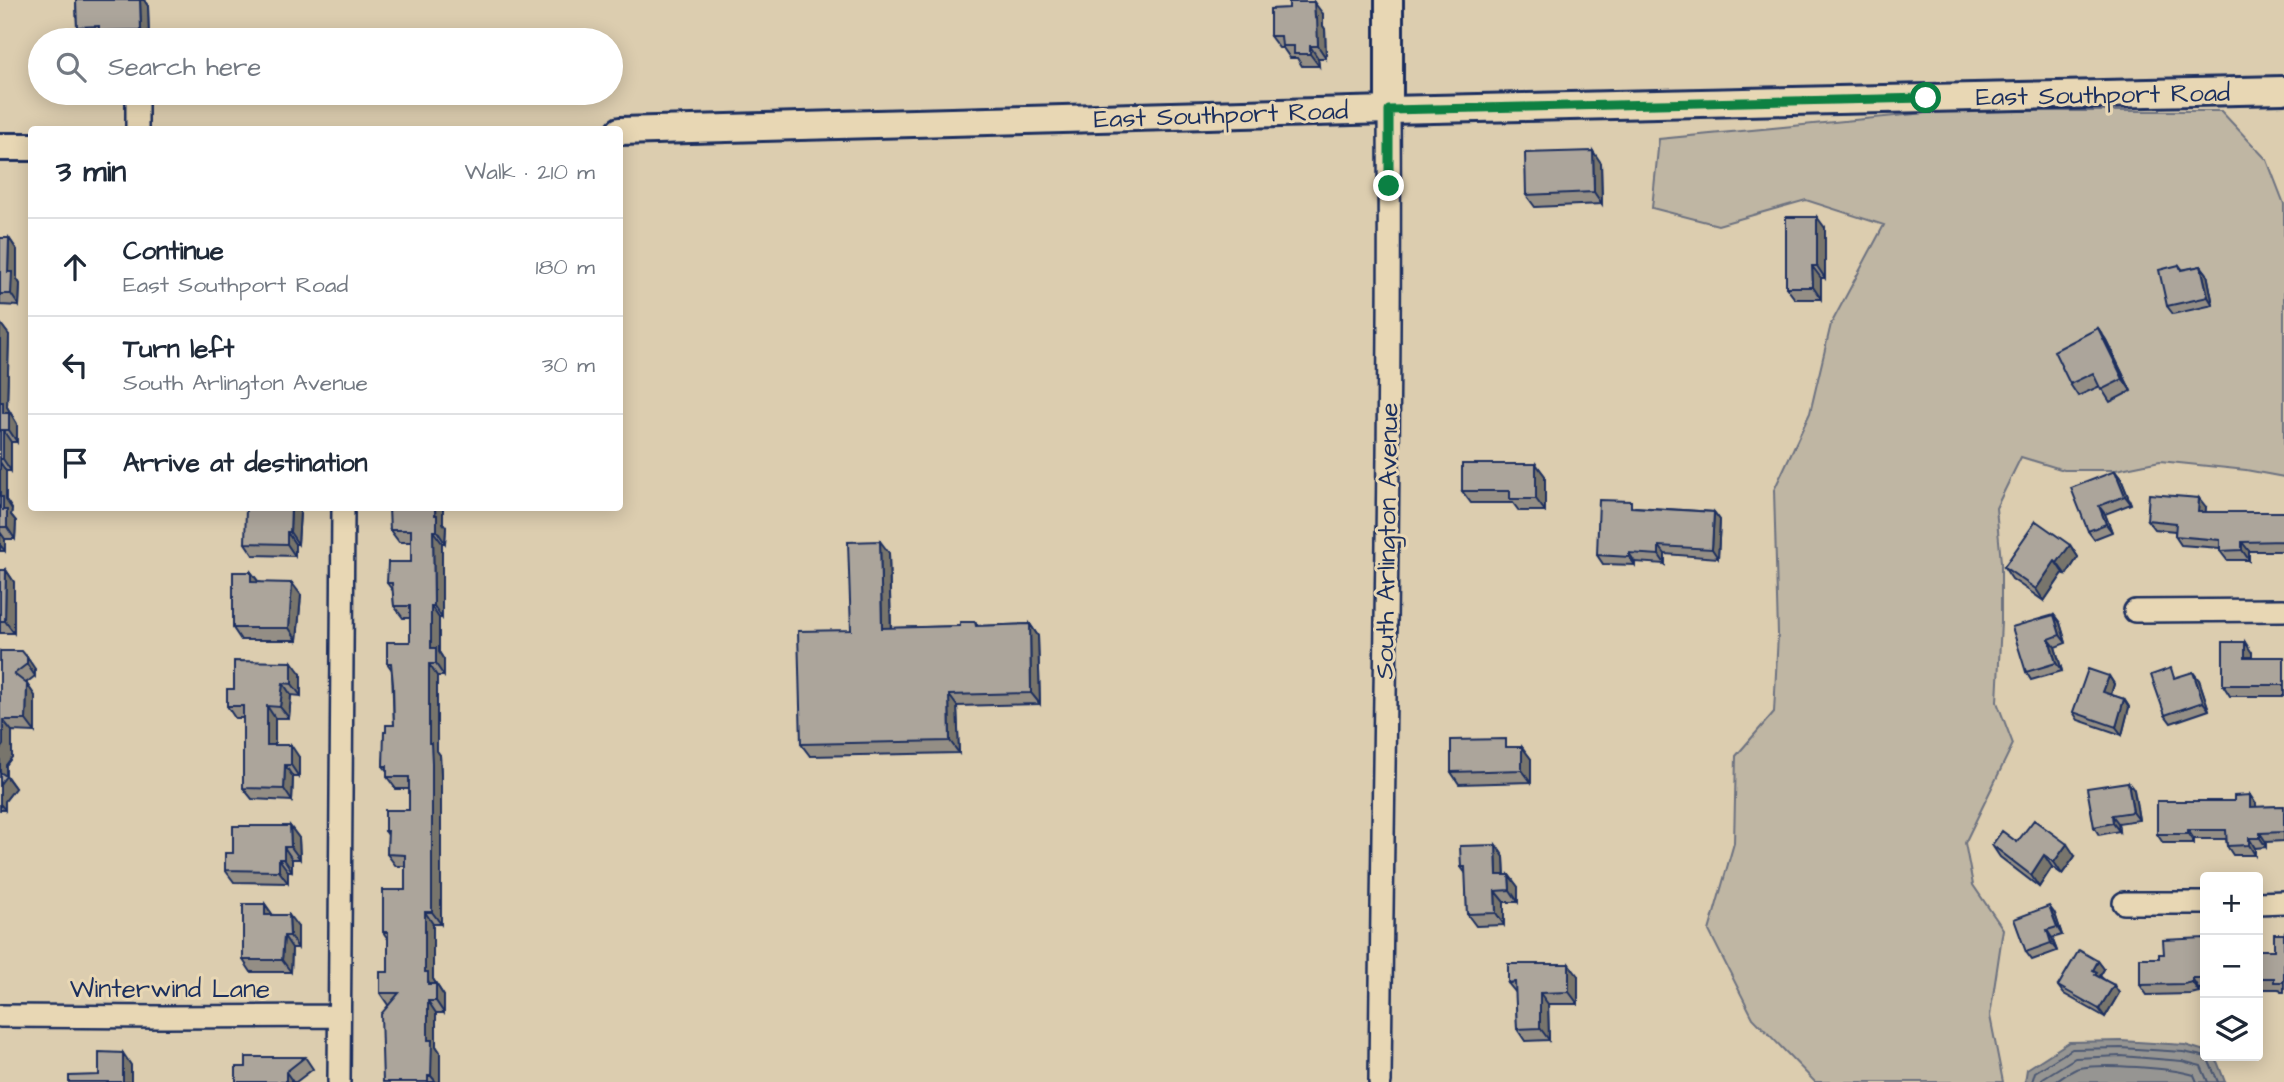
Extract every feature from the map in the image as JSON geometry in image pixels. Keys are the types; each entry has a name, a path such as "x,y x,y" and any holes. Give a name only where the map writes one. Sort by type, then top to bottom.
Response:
{"main road":[{"name":"South Arlington Avenue","path":"1389,0 1389,110"},
{"name":"East Southport Road","path":"623,131 2284,90"},
{"path":"0,148 28,147"}],"street":[{"path":"137,105 138,126"},
{"name":"South Arlington Avenue","path":"1380,1082 1384,619 1390,334 1389,110"},
{"path":"339,1082 343,511"},
{"path":"2135,611 2284,610"},
{"path":"2263,903 2284,902"},
{"path":"2124,903 2200,903"},
{"name":"Winterwind Lane","path":"0,1016 339,1016"}],"shaded area":[{"path":"1946,111 2221,111 2267,160 2284,204 2284,477 2160,461 2116,470 2064,470 2021,457 1996,508 2001,562 1997,702 2013,744 1965,843 1973,885 2003,929 1990,1016 2003,1082 1815,1082 1753,1018 1709,931 1734,843 1736,756 1774,712 1778,634 1774,490 1810,413 1831,324 1884,225 1806,200 1718,225 1652,208 1659,139"}],"water":[{"path":"2121,1041 2185,1045 2200,1050 2200,1061 2217,1061 2225,1082 2025,1082 2027,1069 2069,1042"}],"building":[{"path":"76,0 140,0 141,28 77,27"},
{"path":"1289,2 1314,2 1318,46 1310,46 1310,54 1294,54 1294,46 1282,46 1281,36 1270,36 1270,9 1289,8"},
{"path":"1593,151 1594,192 1526,195 1525,153"},
{"path":"1786,217 1817,217 1817,266 1812,266 1813,287 1786,287"},
{"path":"0,238 9,238 8,272 12,272 11,294 0,294"},
{"path":"2179,265 2181,270 2201,266 2208,297 2167,306 2159,270"},
{"path":"2098,328 2123,379 2101,390 2093,373 2070,384 2054,351"},
{"path":"0,402 3,402 3,413 9,413 9,430 3,430 3,459 0,459"},
{"path":"1462,464 1536,464 1536,499 1510,499 1510,491 1462,491"},
{"path":"2115,471 2125,496 2099,506 2106,524 2088,531 2071,488"},
{"path":"2149,494 2199,498 2198,512 2284,512 2284,550 2283,541 2242,542 2242,550 2220,551 2220,540 2175,536 2176,523 2147,520"},
{"path":"0,497 3,497 3,510 7,510 7,527 0,527"},
{"path":"1599,500 1631,501 1631,507 1714,512 1712,549 1659,546 1659,555 1597,555"},
{"path":"246,511 291,511 287,544 245,543"},
{"path":"389,511 435,511 437,515 437,531 433,531 434,606 431,606 431,648 436,648 436,664 429,664 432,912 425,912 425,972 428,972 428,984 436,984 436,1001 428,1001 428,1040 432,1040 431,1076 428,1076 428,1082 383,1082 381,1014 399,993 380,993 380,972 388,972 388,932 383,932 383,890 405,890 405,855 387,854 385,810 409,810 409,777 387,777 387,766 383,766 384,732 386,725 394,725 393,684 391,663 387,663 387,642 410,642 410,606 394,606 392,583 387,583 388,562 411,562 411,530 390,530"},
{"path":"2036,521 2070,545 2036,589 2004,567"},
{"path":"880,541 882,628 960,626 960,622 975,622 976,626 1030,624 1031,693 949,695 950,741 801,744 798,631 851,630 848,542"},
{"path":"0,570 6,570 5,621 0,621"},
{"path":"233,572 251,572 251,582 292,583 289,628 233,628"},
{"path":"2054,615 2060,635 2049,639 2056,663 2026,672 2012,627"},
{"path":"2223,642 2245,642 2245,657 2284,657 2284,685 2223,685"},
{"path":"0,651 22,651 27,657 27,664 14,674 27,684 26,720 3,720 3,745 0,749"},
{"path":"234,661 292,662 292,684 283,683 280,707 267,706 267,745 291,745 291,765 285,765 284,789 243,788 243,706 227,706 227,689 234,689"},
{"path":"2171,668 2174,678 2193,672 2203,702 2165,715 2151,675"},
{"path":"2088,669 2109,676 2103,692 2124,699 2116,727 2073,712"},
{"path":"1506,739 1506,747 1522,747 1522,770 1451,772 1451,740"},
{"path":"0,772 6,776 0,784"},
{"path":"2128,782 2133,812 2112,815 2113,823 2094,827 2087,788"},
{"path":"2250,795 2250,807 2284,806 2284,832 2260,833 2260,838 2249,838 2249,845 2227,846 2226,830 2188,830 2188,834 2157,834 2157,801 2234,801 2234,796"},
{"path":"2034,820 2067,844 2054,862 2044,855 2031,875 1992,845 2002,831 2017,842"},
{"path":"233,826 290,826 291,847 284,847 284,859 279,859 279,871 225,870 225,853 233,853"},
{"path":"1496,845 1497,875 1509,875 1510,890 1495,891 1496,913 1467,914 1465,867 1461,867 1460,846"},
{"path":"243,904 265,904 265,915 289,915 290,936 284,936 282,960 243,960"},
{"path":"2049,906 2057,927 2047,930 2051,943 2026,952 2014,919"},
{"path":"2274,934 2284,934 2284,982 2263,978 2263,950 2274,950"},
{"path":"2200,938 2200,978 2192,978 2192,982 2184,984 2140,985 2140,958 2159,958 2159,954 2164,954 2163,940"},
{"path":"2079,950 2098,961 2093,970 2097,972 2095,975 2114,985 2099,1009 2058,986"},
{"path":"1508,964 1569,964 1569,992 1540,993 1540,1028 1517,1029 1515,982 1508,983"},
{"path":"99,1052 123,1053 123,1082 69,1082 69,1076 99,1075"},
{"path":"246,1057 305,1057 286,1072 286,1082 236,1082 236,1067 246,1067"}],"route":[{"path":"1389,186 1389,110 1926,98"}]}
